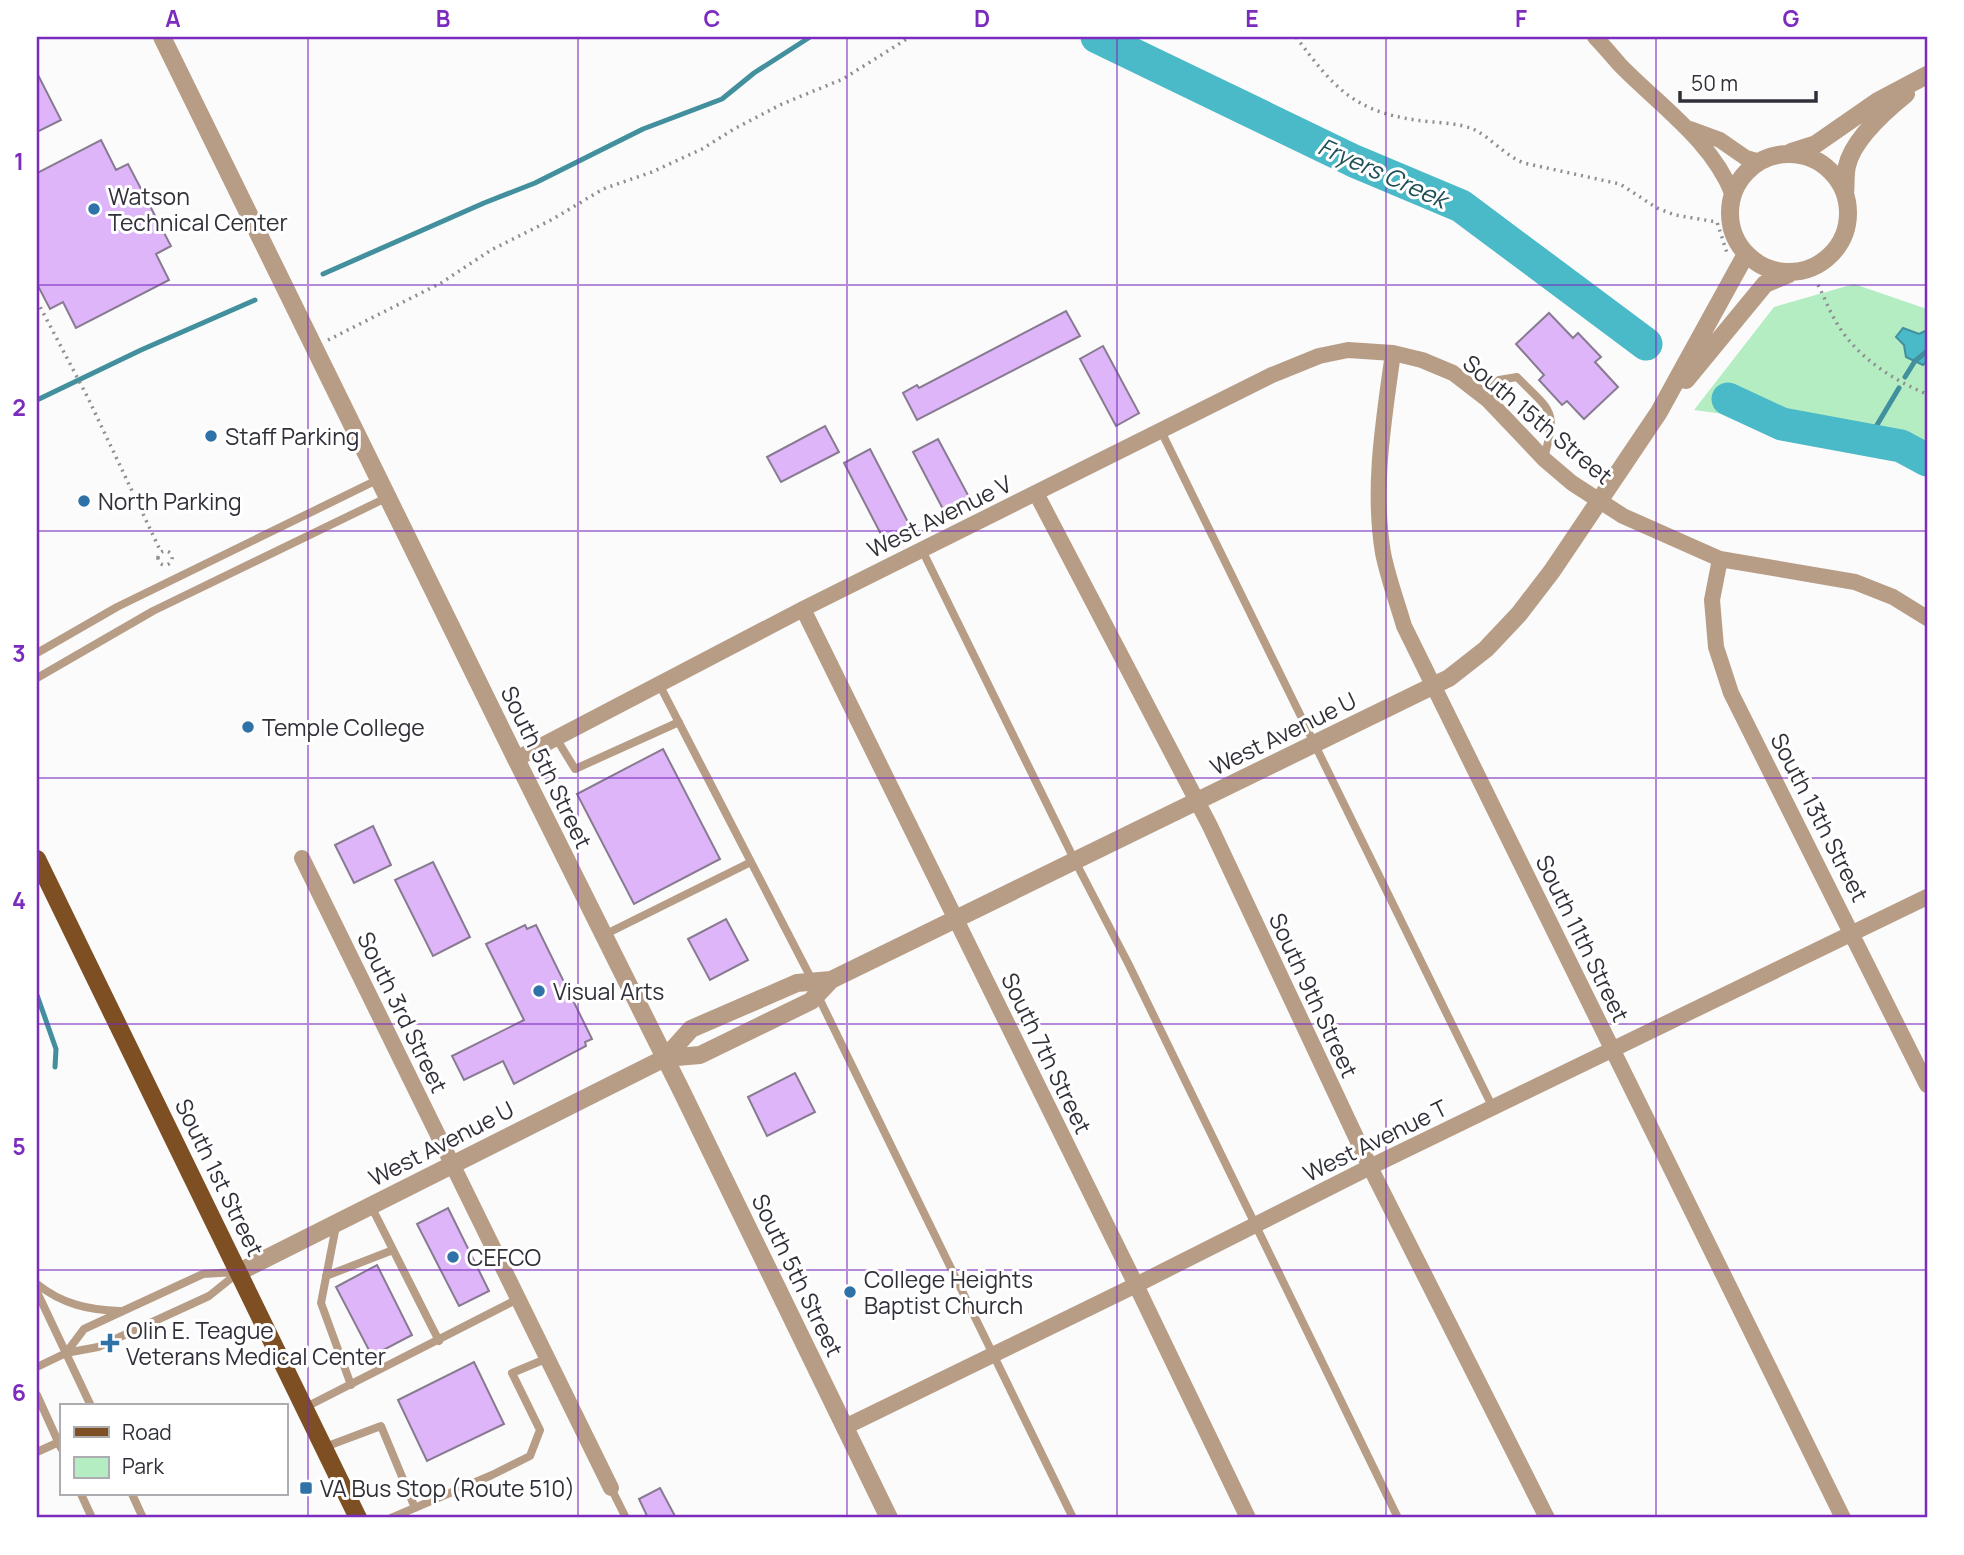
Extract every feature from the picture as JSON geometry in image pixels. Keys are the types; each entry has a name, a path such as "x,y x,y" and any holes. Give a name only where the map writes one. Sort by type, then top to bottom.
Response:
{"main road":[{"name":"South 1st Street","path":"37,859 358,1518"}],"street":[{"name":"South 5th Street","path":"162,37 889,1518"},
{"path":"1595,37 1620,65 1688,128 1726,177 1733,195"},
{"path":"1927,75 1868,130 1847,165 1847,224 1839,246 1823,262 1794,272 1773,271 1737,254 1730,211 1733,195 1748,171 1760,162 1816,144 1878,100 1927,75"},
{"path":"1688,128 1720,140 1746,158 1760,162"},
{"path":"1785,155 1801,155 1815,160 1833,174 1845,194"},
{"name":"West Avenue U","path":"1659,412 1737,254"},
{"name":"West Avenue U","path":"665,1058 700,1055 811,1001 815,988 831,979 1449,678 1486,649 1519,614 1552,571 1659,412 1765,284 1794,272"},
{"name":"West Avenue V","path":"516,759 803,609 1272,375 1319,356 1348,351 1393,353"},
{"name":"South 15th Street","path":"1393,353 1422,360 1453,373 1479,394 1572,483 1623,516 1720,559 1855,582 1893,597 1927,618"},
{"name":"South 11th Street","path":"1393,353 1379,458 1379,513 1383,554 1404,626 1843,1518"},
{"name":"South 9th Street","path":"1036,493 1198,802 1370,1167 1547,1518"},
{"name":"South 13th Street","path":"1720,559 1712,600 1716,647 1731,693 1927,1084"},
{"name":"South 7th Street","path":"803,609 1248,1518"},
{"name":"South 3rd Street","path":"302,858 611,1488"},
{"name":"West Avenue T","path":"845,1427 1370,1167 1927,897"},
{"name":"West Avenue U","path":"239,1272 665,1058 691,1030 797,983 815,988"}],"lane":[{"path":"1479,394 1499,380 1517,377 1552,417 1552,429 1544,458"},
{"path":"1161,431 1493,1108"},
{"path":"37,653 117,607 379,479"},
{"path":"37,678 153,611 388,498"},
{"path":"922,550 1128,963 1398,1518"},
{"path":"659,684 815,988 1073,1518"},
{"path":"556,738 575,769 679,723"},
{"path":"604,935 751,862"},
{"path":"371,1206 439,1341"},
{"path":"336,1223 321,1303 351,1385"},
{"path":"326,1276 393,1250"},
{"path":"66,1353 84,1329 203,1275 239,1272"},
{"path":"37,1367 66,1353 99,1347 209,1296 239,1272"},
{"path":"37,1284 70,1304 94,1310 123,1311"},
{"path":"37,1292 90,1404"},
{"path":"306,1407 519,1299"},
{"path":"391,1518 530,1456 540,1430 512,1373 548,1358"},
{"path":"37,1395 60,1445 37,1452"},
{"path":"325,1447 381,1426 415,1508"},
{"path":"611,1488 626,1518"},
{"path":"83,1496 92,1518"},
{"path":"133,1496 143,1518"}],"path":[{"path":"314,348 441,282 491,250 553,219 603,189 652,172 702,149 734,128 782,104 843,79 910,37"},
{"path":"1296,37 1340,91 1363,106 1404,118 1475,130 1513,159 1620,184 1657,208 1675,215 1717,222 1737,254"},
{"path":"1818,285 1836,322 1862,353 1899,383 1927,394"},
{"path":"37,301 88,397 161,552"},
{"path":"161,552 171,554 173,559 169,565 158,562 161,552"}],"green space":[{"path":"1854,284 1927,309 1927,456 1902,442 1849,431 1694,410 1774,307"}],"water":[{"path":"1903,328 1919,334 1927,330 1927,361 1923,365 1906,357 1904,345 1896,337"}],"building":[{"path":"37,73 61,120 37,132"},
{"name":"Watson Technical Center","path":"101,140 116,170 128,164 171,246 156,254 169,280 76,328 63,302 50,309 37,284 37,173"},
{"path":"1066,311 1080,336 917,420 903,393 917,385 919,388"},
{"path":"1549,313 1573,338 1578,333 1601,357 1595,362 1618,387 1584,419 1567,401 1562,405 1539,380 1544,375 1516,344"},
{"path":"1103,346 1139,413 1116,426 1080,359"},
{"path":"825,426 839,452 781,482 767,457"},
{"path":"938,439 969,497 944,511 913,452"},
{"path":"870,449 910,526 884,540 844,463"},
{"path":"663,749 720,859 634,904 577,794"},
{"path":"373,826 391,865 354,883 335,845"},
{"path":"433,862 470,937 433,956 395,880"},
{"path":"726,919 748,960 710,980 688,939"},
{"name":"Visual Arts","path":"525,925 527,929 536,925 592,1039 585,1042 586,1046 514,1084 503,1061 464,1080 452,1056 524,1020 486,944"},
{"path":"795,1073 815,1112 767,1136 748,1097"},
{"name":"CEFCO","path":"448,1208 489,1291 459,1306 417,1224"},
{"path":"377,1265 412,1335 372,1356 336,1287"},
{"path":"474,1362 504,1424 427,1461 398,1400"},
{"path":"660,1488 676,1518 648,1518 639,1499"}],"waterway":[{"path":"323,274 535,183 643,129 722,99 754,73 810,37"},
{"name":"Fryers Creek","path":"1097,37 1354,161 1461,206 1646,344"},
{"path":"37,400 255,300"},
{"path":"1905,377 1915,361 1927,351"},
{"path":"1868,440 1899,388"},
{"name":"Fryers Creek","path":"1728,399 1782,424 1901,446 1927,460"},
{"path":"37,995 56,1049 55,1067"}],"place":[{"name":"Watson Technical Center","path":"94,209"},
{"name":"Staff Parking","path":"211,436"},
{"name":"North Parking","path":"84,501"},
{"name":"Temple College","path":"248,727"},
{"name":"Visual Arts","path":"539,991"},
{"name":"CEFCO","path":"453,1257"},
{"name":"College Heights Baptist Church","path":"850,1292"},
{"name":"Olin E. Teague Veterans Medical Center","path":"110,1343"},
{"name":"VA Bus Stop (Route 510)","path":"306,1488"}]}
